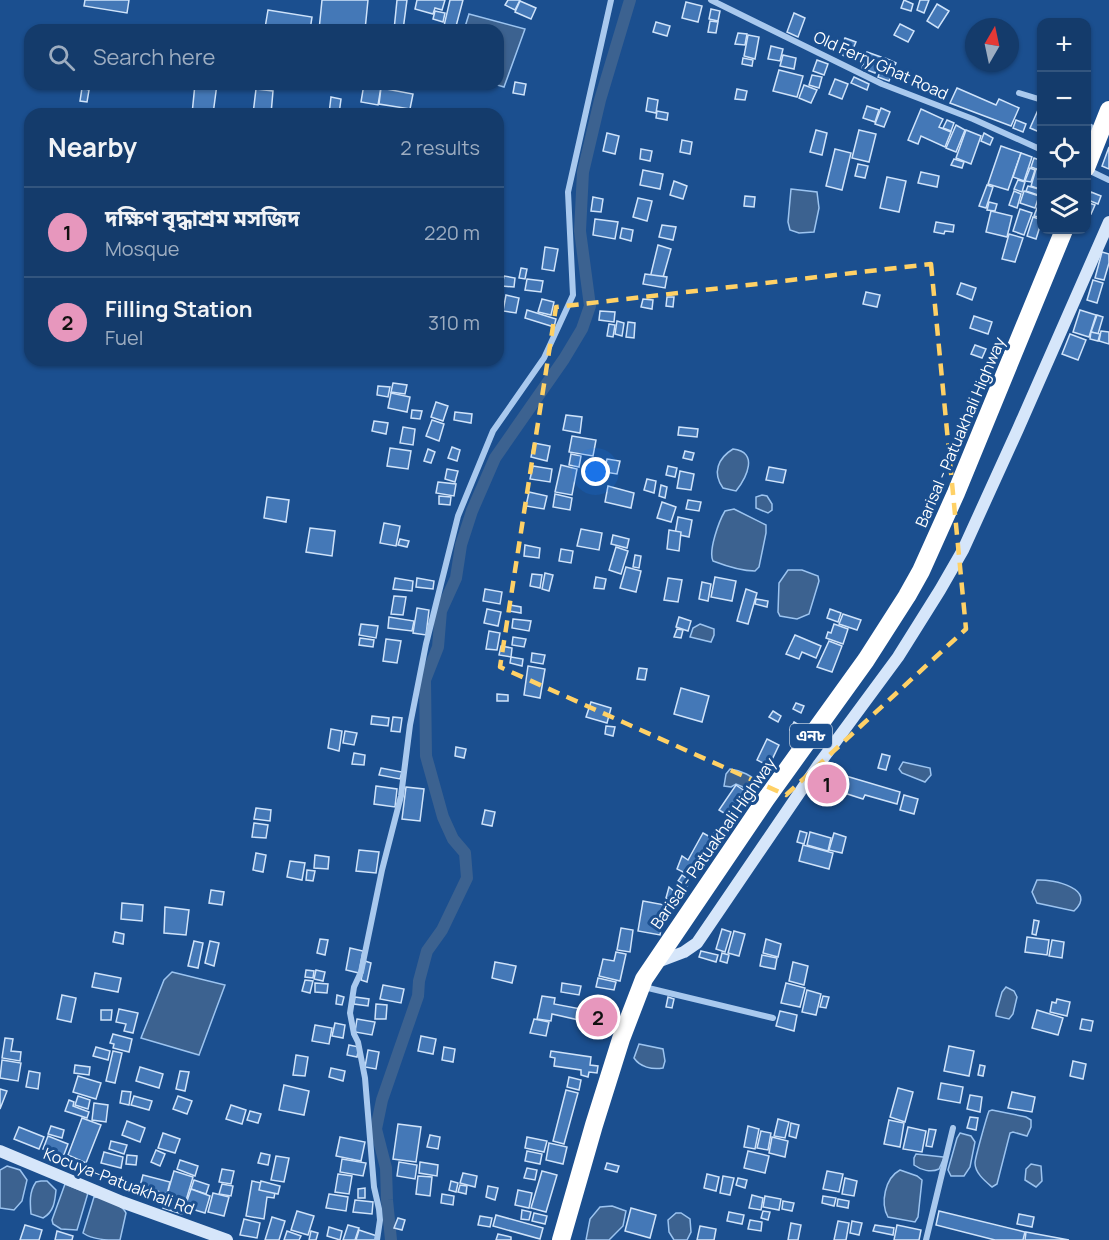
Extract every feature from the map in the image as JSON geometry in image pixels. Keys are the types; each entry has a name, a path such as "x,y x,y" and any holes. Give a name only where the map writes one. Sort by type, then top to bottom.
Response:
{"highway":[{"path":"1091,156 1109,110"},
{"name":"Barisal - Patuakhali Highway","path":"561,1240 621,1039 641,986 653,964 766,799 866,660 907,597 956,493 1062,234"}],"street":[{"path":"377,1240 380,1220 374,1187 365,1078 350,1012 354,987 361,972 382,870 401,796 410,726 426,644 458,516 493,431 544,358 573,295 568,192 610,0"},
{"name":"Old Ferry Ghat Road","path":"711,0 882,84 973,119 1037,148"},
{"path":"1019,93 1037,99"},
{"path":"1091,171 1109,180"},
{"path":"653,964 697,943 819,764 879,684 919,625 963,550 1109,222"},
{"path":"641,986 773,1018"},
{"path":"926,1240 953,1128"},
{"name":"Kocuya-Patuakhali Rd","path":"0,1152 122,1202 227,1240"}],"highlighted area":[{"path":"931,264 966,629 786,795 500,667 556,307"}],"water":[{"path":"469,14 525,29 504,87 504,24 466,24"},
{"path":"791,189 817,192 819,208 814,232 799,233 790,230 788,222"},
{"path":"733,449 741,451 748,460 747,472 736,491 723,488 717,471 720,461"},
{"path":"767,496 772,504 772,510 768,513 756,508 756,497"},
{"path":"734,509 766,525 759,567 755,571 713,561 713,543 720,522 725,511"},
{"path":"788,570 802,570 818,576 819,581 809,614 797,619 780,616 778,612 779,583"},
{"path":"700,624 714,629 711,642 690,637 693,628"},
{"path":"903,762 930,768 931,775 925,782 902,773 899,769"},
{"path":"730,769 742,772 754,779 759,785 755,792 736,784 731,787 724,786 726,774"},
{"path":"1037,880 1053,881 1070,887 1081,897 1080,903 1074,911 1037,903 1032,892"},
{"path":"172,972 225,985 199,1055 141,1038 164,980"},
{"path":"1006,987 1014,991 1017,997 1013,1014 1009,1019 996,1016 1002,992"},
{"path":"639,1044 663,1049 665,1061 663,1068 647,1067 634,1058"},
{"path":"992,1110 1026,1117 1031,1120 1031,1127 1027,1136 1010,1133 997,1184 992,1187 979,1173 975,1163 988,1114"},
{"path":"960,1133 971,1136 975,1142 970,1167 964,1176 951,1176 948,1170"},
{"path":"916,1154 944,1158 939,1169 926,1170 914,1165"},
{"path":"1031,1164 1041,1166 1042,1181 1036,1187 1025,1180 1026,1169"},
{"path":"7,1166 20,1170 27,1180 22,1201 14,1210 0,1208 0,1170"},
{"path":"900,1170 922,1180 918,1217 915,1222 888,1217 884,1205 885,1191 891,1179"},
{"path":"47,1181 56,1190 52,1209 43,1218 31,1214 30,1206 34,1186 36,1182"},
{"path":"65,1184 88,1193 77,1230 61,1229 53,1224 52,1220"},
{"path":"94,1197 112,1202 126,1213 120,1240 105,1240 83,1233"},
{"path":"612,1206 626,1211 623,1226 609,1240 586,1240 590,1219 600,1207"},
{"path":"676,1213 681,1213 690,1219 691,1232 687,1240 674,1240 669,1232 668,1220"}],"building":[{"path":"85,0 129,0 127,13 84,6"},
{"path":"322,0 368,0 366,24 320,24"},
{"path":"397,0 407,0 404,24 395,24"},
{"path":"417,0 445,0 442,10 435,8 433,14 415,9"},
{"path":"450,0 463,0 457,24 444,24"},
{"path":"508,0 520,0 515,10 505,5"},
{"path":"904,0 913,4 911,11 901,8"},
{"path":"920,0 929,0 924,13 917,10"},
{"path":"520,1 536,8 531,19 515,12"},
{"path":"686,2 702,6 698,22 682,18"},
{"path":"937,4 949,11 938,28 927,21"},
{"path":"711,9 720,11 718,21 709,19"},
{"path":"268,10 312,17 311,24 266,24"},
{"path":"435,11 445,13 443,22 433,19"},
{"path":"794,13 805,18 798,37 787,32"},
{"path":"710,21 718,22 716,33 708,32"},
{"path":"656,22 670,26 667,36 653,32"},
{"path":"900,24 914,31 908,42 894,35"},
{"path":"738,33 747,34 745,45 735,44"},
{"path":"748,35 759,37 755,59 744,56"},
{"path":"845,38 856,42 849,58 838,53"},
{"path":"771,46 783,49 780,61 768,59"},
{"path":"867,52 881,57 875,73 862,68"},
{"path":"783,55 796,58 794,69 780,66"},
{"path":"743,58 753,60 752,66 742,64"},
{"path":"885,58 896,63 889,81 878,77"},
{"path":"817,60 828,64 824,75 813,71"},
{"path":"779,70 803,76 797,97 773,91"},
{"path":"812,75 822,77 819,88 809,85"},
{"path":"854,77 869,84 867,90 851,83"},
{"path":"835,79 848,84 842,99 829,94"},
{"path":"515,82 526,84 524,95 513,93"},
{"path":"804,85 817,90 811,103 799,98"},
{"path":"957,88 996,105 999,99 1019,108 1011,126 950,103"},
{"path":"737,89 747,91 745,100 735,99"},
{"path":"82,90 89,90 87,102 80,101"},
{"path":"194,90 216,90 214,108 193,108"},
{"path":"256,90 273,91 272,108 254,108"},
{"path":"363,90 380,90 378,105 361,102"},
{"path":"381,90 413,94 410,108 379,104"},
{"path":"331,97 341,99 340,108 330,108"},
{"path":"648,98 658,100 656,113 646,111"},
{"path":"867,106 879,110 875,122 863,118"},
{"path":"881,108 890,112 884,127 875,124"},
{"path":"921,109 943,119 939,127 951,132 945,147 921,136 918,144 908,140"},
{"path":"657,111 668,113 667,120 656,118"},
{"path":"1037,112 1037,131 1030,128"},
{"path":"947,120 954,123 951,131 943,128"},
{"path":"1016,120 1026,124 1023,132 1013,128"},
{"path":"956,125 965,130 956,152 946,148"},
{"path":"816,130 827,133 822,155 810,152"},
{"path":"859,130 876,134 869,162 852,158"},
{"path":"966,130 981,136 971,164 956,158"},
{"path":"607,133 619,136 615,154 603,151"},
{"path":"984,133 993,138 990,145 981,141"},
{"path":"682,140 692,142 690,154 680,152"},
{"path":"1001,146 1021,153 1008,190 988,184"},
{"path":"1109,147 1109,169 1102,166"},
{"path":"641,149 652,151 650,161 640,159"},
{"path":"835,149 851,153 842,190 826,186"},
{"path":"1021,153 1032,157 1024,181 1013,177"},
{"path":"1034,158 1037,159 1037,169 1031,167"},
{"path":"954,159 964,162 962,168 951,165"},
{"path":"858,164 868,166 865,178 855,176"},
{"path":"1030,168 1035,170 1031,182 1025,181"},
{"path":"1036,169 1037,188 1031,186"},
{"path":"643,170 663,174 660,189 640,185"},
{"path":"921,172 939,176 937,187 918,183"},
{"path":"887,177 906,181 899,212 880,208"},
{"path":"1018,180 1025,182 1022,192 1014,189"},
{"path":"674,181 687,186 683,199 670,195"},
{"path":"987,185 993,187 986,208 979,206"},
{"path":"1028,186 1037,189 1037,195 1026,191"},
{"path":"1014,191 1021,194 1017,208 1009,205"},
{"path":"1024,191 1037,195 1035,208 1020,203"},
{"path":"1091,192 1101,196 1098,204 1091,201"},
{"path":"745,196 755,197 754,207 744,206"},
{"path":"593,197 603,199 601,212 591,211"},
{"path":"638,198 652,201 647,221 633,217"},
{"path":"989,202 997,204 995,211 987,210"},
{"path":"1020,209 1032,213 1024,235 1013,231"},
{"path":"991,211 1012,216 1007,237 986,232"},
{"path":"1033,217 1037,218 1036,239 1027,236"},
{"path":"595,219 618,222 615,239 593,235"},
{"path":"936,222 954,225 953,232 945,231 944,234 934,232"},
{"path":"662,225 676,227 673,240 659,237"},
{"path":"622,228 633,230 631,241 620,238"},
{"path":"1009,234 1023,238 1015,262 1002,259"},
{"path":"658,245 671,249 662,281 650,278"},
{"path":"545,247 558,249 554,271 542,269"},
{"path":"1102,252 1109,254 1104,280 1095,278"},
{"path":"521,268 527,269 525,279 519,278"},
{"path":"645,274 667,277 665,288 643,284"},
{"path":"504,276 515,278 514,287 504,286"},
{"path":"527,279 543,281 541,292 525,290"},
{"path":"1093,280 1103,283 1097,303 1087,300"},
{"path":"961,283 976,288 972,300 957,294"},
{"path":"866,292 880,295 877,307 863,304"},
{"path":"506,295 519,298 516,313 504,311"},
{"path":"667,297 674,297 673,307 666,306"},
{"path":"542,299 554,302 551,315 538,312"},
{"path":"643,299 653,300 652,309 641,307"},
{"path":"527,310 556,319 554,327 525,318"},
{"path":"1080,310 1096,315 1089,337 1073,332"},
{"path":"600,311 615,312 614,322 599,320"},
{"path":"1097,315 1103,317 1098,334 1091,332"},
{"path":"974,316 992,322 988,334 970,328"},
{"path":"617,321 624,323 622,336 615,334"},
{"path":"628,322 635,323 634,338 626,337"},
{"path":"609,324 615,325 613,337 607,336"},
{"path":"1101,331 1109,332 1109,344 1099,341"},
{"path":"1091,332 1100,334 1098,341 1090,339"},
{"path":"1070,334 1086,340 1078,360 1062,354"},
{"path":"975,345 986,349 982,358 971,354"},
{"path":"393,383 407,385 405,394 391,392"},
{"path":"378,386 390,387 388,397 377,395"},
{"path":"391,393 410,397 407,412 388,408"},
{"path":"436,402 448,406 443,421 431,417"},
{"path":"412,410 422,411 420,419 411,418"},
{"path":"455,412 472,414 471,423 454,420"},
{"path":"566,415 582,417 580,433 563,430"},
{"path":"432,420 444,424 439,441 426,436"},
{"path":"374,421 388,423 386,434 372,431"},
{"path":"403,427 415,429 413,445 400,443"},
{"path":"679,427 698,429 697,437 678,435"},
{"path":"572,436 596,440 593,456 569,452"},
{"path":"534,443 550,446 547,461 531,457"},
{"path":"452,447 460,450 457,461 448,458"},
{"path":"390,448 411,451 408,469 387,466"},
{"path":"428,449 435,452 431,463 424,461"},
{"path":"685,451 694,453 692,460 683,458"},
{"path":"571,454 581,456 579,467 569,465"},
{"path":"607,459 620,461 617,474 604,472"},
{"path":"561,465 577,469 572,495 555,492"},
{"path":"533,466 552,469 550,482 530,479"},
{"path":"668,466 677,468 675,477 666,475"},
{"path":"769,467 786,470 783,483 766,480"},
{"path":"447,469 458,471 455,482 445,479"},
{"path":"680,471 694,474 691,490 677,488"},
{"path":"647,479 656,481 654,493 644,490"},
{"path":"438,482 456,484 454,496 436,493"},
{"path":"661,485 667,487 665,498 659,496"},
{"path":"608,486 634,493 631,508 605,502"},
{"path":"529,492 547,496 544,509 526,506"},
{"path":"555,494 572,498 570,510 553,507"},
{"path":"439,496 451,497 450,505 439,504"},
{"path":"267,497 289,500 286,522 264,518"},
{"path":"688,500 701,502 699,511 686,509"},
{"path":"662,502 676,507 671,522 657,518"},
{"path":"678,517 692,520 689,537 675,534"},
{"path":"384,523 400,526 396,546 380,543"},
{"path":"310,528 335,531 332,556 306,552"},
{"path":"581,529 602,533 599,550 577,546"},
{"path":"669,530 681,532 679,551 667,549"},
{"path":"613,535 629,539 627,548 611,544"},
{"path":"400,539 409,541 407,547 398,545"},
{"path":"525,545 540,548 539,558 524,556"},
{"path":"616,547 628,551 621,574 609,570"},
{"path":"561,549 573,551 571,563 559,561"},
{"path":"635,555 641,556 639,568 633,567"},
{"path":"626,567 641,571 636,592 620,588"},
{"path":"545,573 553,575 549,591 542,589"},
{"path":"532,574 542,575 540,588 530,586"},
{"path":"596,577 606,579 604,589 594,588"},
{"path":"715,577 736,581 732,601 711,597"},
{"path":"395,578 413,581 412,591 393,589"},
{"path":"417,578 434,581 433,589 416,587"},
{"path":"668,578 682,580 678,602 664,600"},
{"path":"702,582 711,584 708,601 699,599"},
{"path":"485,589 502,592 500,604 483,601"},
{"path":"746,589 757,593 748,624 737,621"},
{"path":"394,596 406,597 403,615 391,614"},
{"path":"756,599 768,601 767,607 755,604"},
{"path":"510,605 521,607 521,613 509,611"},
{"path":"417,608 429,610 426,635 413,633"},
{"path":"487,609 501,612 498,626 484,623"},
{"path":"830,609 841,613 838,622 827,618"},
{"path":"843,614 861,620 857,630 839,624"},
{"path":"389,617 414,621 412,631 388,628"},
{"path":"679,617 691,621 688,631 676,627"},
{"path":"513,619 531,621 529,631 512,628"},
{"path":"361,624 378,626 376,638 359,635"},
{"path":"834,624 848,629 843,644 826,638 828,632 831,633"},
{"path":"677,629 683,630 681,638 674,637"},
{"path":"489,631 500,633 497,650 486,649"},
{"path":"795,635 821,646 816,658 802,652 799,659 786,654"},
{"path":"513,637 526,639 524,647 512,645"},
{"path":"360,638 374,640 373,647 359,645"},
{"path":"386,639 401,641 397,663 383,661"},
{"path":"829,641 842,646 832,672 817,667"},
{"path":"501,646 512,648 511,657 499,655"},
{"path":"532,653 545,655 543,664 531,662"},
{"path":"511,657 523,659 522,666 510,663"},
{"path":"528,666 545,669 540,698 524,695"},
{"path":"639,668 647,669 645,680 637,679"},
{"path":"681,688 709,696 702,722 674,714"},
{"path":"497,694 508,695 508,701 497,701"},
{"path":"591,702 611,708 607,723 586,717"},
{"path":"796,703 804,706 801,713 793,709"},
{"path":"773,711 781,716 778,722 769,717"},
{"path":"372,716 389,718 388,726 371,724"},
{"path":"393,717 402,718 400,732 391,731"},
{"path":"794,722 804,728 800,735 790,730"},
{"path":"606,726 615,727 613,736 605,734"},
{"path":"331,729 342,731 339,751 328,748"},
{"path":"345,731 357,733 354,745 343,743"},
{"path":"767,739 779,745 769,766 757,760"},
{"path":"456,747 466,749 464,758 455,756"},
{"path":"354,753 365,755 364,765 352,764"},
{"path":"882,754 890,756 886,770 878,768"},
{"path":"381,768 402,772 400,779 379,775"},
{"path":"823,769 844,775 840,794 812,788 814,779 820,781"},
{"path":"846,776 900,792 897,804 865,795 863,799 841,792"},
{"path":"736,785 749,794 732,818 719,810"},
{"path":"376,786 397,789 395,807 374,804"},
{"path":"406,787 424,789 420,821 402,819"},
{"path":"904,795 918,799 914,814 900,810"},
{"path":"256,808 271,810 270,821 254,819"},
{"path":"485,810 495,812 492,826 482,824"},
{"path":"254,823 268,825 266,838 252,837"},
{"path":"715,830 722,831 720,840 713,839"},
{"path":"800,831 807,833 804,844 797,842"},
{"path":"810,832 831,838 828,851 807,845"},
{"path":"703,833 712,838 691,876 677,869 682,856 688,860"},
{"path":"834,833 846,837 842,853 829,850"},
{"path":"803,845 833,853 829,869 799,861"},
{"path":"359,850 379,852 376,873 356,871"},
{"path":"256,853 266,855 263,872 253,870"},
{"path":"315,855 329,857 328,869 314,868"},
{"path":"290,861 305,863 302,880 287,877"},
{"path":"307,870 315,871 313,881 306,880"},
{"path":"682,875 690,881 687,886 678,881"},
{"path":"669,887 677,894 671,902 666,898"},
{"path":"211,890 224,892 222,905 209,903"},
{"path":"643,901 665,905 660,935 638,931"},
{"path":"122,903 143,905 142,921 121,919"},
{"path":"165,907 189,910 186,935 164,933"},
{"path":"1034,920 1039,921 1036,935 1032,934"},
{"path":"621,928 633,930 630,952 617,950"},
{"path":"722,929 731,932 725,952 716,949"},
{"path":"734,931 745,934 739,956 728,953"},
{"path":"115,932 124,934 123,944 113,942"},
{"path":"1027,937 1049,940 1047,955 1025,952"},
{"path":"320,939 328,940 325,955 317,953"},
{"path":"766,939 781,944 778,957 763,953"},
{"path":"1052,940 1064,942 1062,958 1049,956"},
{"path":"194,941 203,943 198,968 188,966"},
{"path":"210,941 219,943 214,966 205,963"},
{"path":"350,948 363,951 359,973 346,970"},
{"path":"701,951 718,955 716,962 699,957"},
{"path":"616,952 626,954 620,981 599,976 603,959 614,961"},
{"path":"722,953 729,955 727,963 720,961"},
{"path":"762,955 777,958 775,969 760,966"},
{"path":"365,961 371,963 367,982 361,980"},
{"path":"495,962 516,966 512,983 492,978"},
{"path":"793,962 808,966 804,985 789,981"},
{"path":"306,970 314,971 313,978 305,977"},
{"path":"316,970 325,972 323,981 314,979"},
{"path":"95,973 121,978 118,992 92,987"},
{"path":"598,978 616,982 614,990 596,987"},
{"path":"305,980 313,981 310,993 302,991"},
{"path":"315,983 328,984 327,993 315,992"},
{"path":"562,983 581,986 579,995 561,992"},
{"path":"786,983 805,988 800,1007 781,1003"},
{"path":"383,985 404,989 401,1003 380,999"},
{"path":"807,990 821,994 816,1015 802,1012"},
{"path":"62,995 76,998 71,1022 57,1019"},
{"path":"337,995 344,997 342,1005 336,1004"},
{"path":"542,996 555,998 554,1004 581,1009 579,1020 552,1014 551,1021 537,1019"},
{"path":"823,996 829,997 826,1008 820,1007"},
{"path":"355,997 369,999 368,1006 354,1004"},
{"path":"668,997 674,999 672,1008 666,1007"},
{"path":"1057,999 1070,1002 1067,1016 1050,1012 1052,1002 1056,1003"},
{"path":"376,1004 387,1005 386,1019 375,1019"},
{"path":"119,1009 138,1013 133,1033 124,1031 126,1024 116,1022"},
{"path":"101,1010 112,1010 111,1020 101,1020"},
{"path":"1037,1010 1063,1018 1058,1035 1032,1028"},
{"path":"780,1011 797,1015 794,1031 776,1026"},
{"path":"357,1019 375,1022 372,1035 355,1032"},
{"path":"534,1019 549,1022 546,1036 530,1033"},
{"path":"1082,1019 1093,1021 1091,1031 1080,1029"},
{"path":"335,1023 345,1025 343,1038 332,1036"},
{"path":"315,1025 332,1028 329,1044 312,1041"},
{"path":"113,1034 132,1039 129,1052 113,1048 114,1044 110,1043"},
{"path":"421,1036 436,1039 433,1054 418,1051"},
{"path":"5,1038 13,1039 11,1051 21,1052 20,1061 2,1058"},
{"path":"349,1045 359,1047 357,1057 347,1055"},
{"path":"949,1046 974,1051 969,1076 944,1071"},
{"path":"96,1047 110,1051 108,1060 93,1056"},
{"path":"444,1047 455,1049 453,1062 442,1060"},
{"path":"368,1050 379,1052 376,1069 365,1067"},
{"path":"113,1051 122,1053 115,1083 106,1081"},
{"path":"551,1051 591,1057 590,1065 598,1066 597,1073 589,1072 588,1077 581,1075 581,1070 554,1066 555,1058 550,1057"},
{"path":"296,1055 308,1057 305,1076 293,1075"},
{"path":"2,1060 21,1063 18,1081 0,1078"},
{"path":"1073,1061 1086,1064 1083,1079 1070,1076"},
{"path":"75,1065 90,1067 89,1075 74,1073"},
{"path":"980,1065 985,1066 983,1076 978,1075"},
{"path":"140,1067 163,1074 159,1088 136,1081"},
{"path":"331,1068 345,1071 343,1081 329,1077"},
{"path":"29,1071 40,1073 38,1089 26,1087"},
{"path":"180,1071 189,1072 185,1091 176,1089"},
{"path":"78,1076 101,1083 96,1099 73,1092"},
{"path":"569,1077 581,1080 579,1090 567,1087"},
{"path":"941,1083 963,1087 960,1103 938,1099"},
{"path":"284,1085 309,1091 304,1115 279,1110"},
{"path":"898,1088 913,1092 905,1122 890,1117"},
{"path":"0,1089 7,1091 0,1109"},
{"path":"566,1090 578,1093 564,1144 553,1141"},
{"path":"122,1091 131,1092 129,1105 120,1103"},
{"path":"1012,1092 1035,1097 1032,1112 1008,1108"},
{"path":"970,1095 982,1097 980,1112 967,1109"},
{"path":"78,1096 90,1100 88,1109 75,1105"},
{"path":"134,1096 152,1101 149,1110 131,1105"},
{"path":"178,1096 192,1101 187,1114 173,1109"},
{"path":"69,1100 74,1102 73,1106 89,1112 87,1118 65,1111"},
{"path":"94,1103 108,1105 106,1122 92,1120"},
{"path":"231,1105 246,1110 242,1124 226,1119"},
{"path":"250,1111 261,1114 258,1123 247,1120"},
{"path":"970,1117 978,1118 976,1130 967,1128"},
{"path":"82,1118 101,1125 86,1163 68,1155"},
{"path":"778,1119 789,1122 785,1138 774,1136"},
{"path":"889,1120 904,1123 900,1147 884,1144"},
{"path":"127,1121 145,1128 140,1142 122,1135"},
{"path":"791,1123 799,1125 796,1138 789,1136"},
{"path":"398,1124 421,1127 416,1162 393,1159"},
{"path":"51,1126 64,1130 62,1138 48,1134"},
{"path":"748,1126 759,1129 755,1149 744,1147"},
{"path":"19,1127 44,1137 39,1149 14,1139"},
{"path":"908,1127 926,1131 922,1152 903,1149"},
{"path":"929,1129 936,1130 932,1147 926,1146"},
{"path":"761,1131 771,1133 768,1150 757,1148"},
{"path":"163,1133 180,1139 175,1153 158,1148"},
{"path":"430,1135 440,1137 438,1149 427,1147"},
{"path":"48,1136 68,1144 63,1157 43,1149"},
{"path":"340,1137 365,1142 361,1161 336,1156"},
{"path":"527,1137 547,1141 544,1152 525,1148"},
{"path":"772,1137 788,1141 785,1157 769,1153"},
{"path":"111,1141 127,1145 124,1154 109,1149"},
{"path":"549,1143 567,1147 563,1164 546,1160"},
{"path":"156,1150 165,1154 160,1166 151,1162"},
{"path":"527,1151 542,1154 540,1164 525,1161"},
{"path":"748,1151 769,1156 765,1173 744,1168"},
{"path":"104,1152 123,1157 121,1168 101,1163"},
{"path":"261,1153 270,1155 268,1165 258,1163"},
{"path":"127,1155 137,1156 136,1165 126,1164"},
{"path":"276,1156 289,1158 284,1182 271,1180"},
{"path":"342,1159 366,1163 363,1176 340,1172"},
{"path":"180,1160 198,1166 195,1176 177,1169"},
{"path":"399,1162 417,1165 415,1179 397,1176"},
{"path":"420,1162 438,1165 437,1176 419,1173"},
{"path":"607,1163 619,1166 617,1172 605,1169"},
{"path":"527,1168 537,1170 535,1180 524,1178"},
{"path":"222,1169 234,1171 231,1184 219,1182"},
{"path":"174,1171 193,1177 182,1214 163,1208"},
{"path":"542,1171 557,1175 546,1212 531,1208"},
{"path":"827,1171 843,1174 839,1192 823,1189"},
{"path":"463,1173 477,1176 475,1187 460,1183"},
{"path":"338,1174 352,1176 349,1194 335,1192"},
{"path":"707,1174 719,1177 716,1191 704,1188"},
{"path":"143,1175 170,1182 167,1194 140,1186"},
{"path":"418,1176 432,1177 430,1196 416,1194"},
{"path":"723,1176 734,1178 730,1195 720,1193"},
{"path":"738,1178 747,1180 745,1188 736,1185"},
{"path":"845,1178 857,1181 854,1196 842,1194"},
{"path":"194,1180 209,1185 206,1194 191,1189"},
{"path":"252,1181 276,1186 274,1198 267,1197 264,1219 246,1216"},
{"path":"261,1181 280,1186 278,1194 259,1190"},
{"path":"451,1181 458,1183 456,1192 449,1190"},
{"path":"222,1184 233,1186 231,1196 219,1194"},
{"path":"460,1185 467,1186 466,1194 458,1192"},
{"path":"488,1186 498,1188 495,1200 486,1197"},
{"path":"365,1188 365,1198 358,1198 358,1189"},
{"path":"191,1189 210,1196 205,1213 185,1207"},
{"path":"518,1190 532,1193 529,1208 515,1205"},
{"path":"213,1193 229,1197 224,1216 208,1212"},
{"path":"329,1194 348,1197 346,1211 326,1208"},
{"path":"442,1194 454,1196 453,1205 441,1203"},
{"path":"752,1195 763,1198 761,1210 749,1208"},
{"path":"765,1196 781,1199 779,1210 763,1207"},
{"path":"823,1196 836,1198 834,1206 822,1203"},
{"path":"838,1199 849,1201 848,1208 837,1206"},
{"path":"355,1200 373,1202 372,1214 353,1212"},
{"path":"783,1201 794,1203 792,1211 782,1209"},
{"path":"631,1208 656,1215 650,1238 625,1231"},
{"path":"522,1210 531,1212 529,1220 521,1219"},
{"path":"297,1211 314,1216 308,1235 291,1230"},
{"path":"763,1211 770,1212 768,1220 761,1218"},
{"path":"939,1211 1025,1232 1023,1240 995,1240 936,1225"},
{"path":"729,1212 744,1215 742,1224 727,1221"},
{"path":"534,1213 547,1216 545,1224 532,1221"},
{"path":"1019,1214 1034,1217 1032,1227 1017,1224"},
{"path":"496,1215 543,1228 540,1239 493,1226"},
{"path":"480,1216 492,1218 490,1227 478,1225"},
{"path":"272,1217 285,1221 279,1240 265,1240"},
{"path":"398,1218 405,1220 402,1230 394,1228"},
{"path":"244,1219 260,1223 257,1238 240,1235"},
{"path":"750,1220 762,1222 761,1231 748,1229"},
{"path":"838,1221 849,1223 846,1240 834,1240"},
{"path":"852,1221 862,1223 859,1235 850,1233"},
{"path":"791,1223 801,1225 798,1240 788,1240"},
{"path":"25,1225 42,1230 39,1240 20,1240"},
{"path":"348,1225 359,1228 355,1240 343,1240"},
{"path":"875,1225 894,1228 893,1235 873,1231"},
{"path":"897,1225 921,1230 919,1240 894,1240"},
{"path":"700,1226 716,1229 714,1240 697,1240"},
{"path":"329,1227 342,1231 340,1240 327,1236"},
{"path":"359,1230 377,1236 375,1240 356,1240"},
{"path":"57,1231 73,1236 72,1240 55,1240"},
{"path":"287,1231 301,1236 299,1240 284,1240"},
{"path":"311,1231 318,1233 316,1240 309,1240"},
{"path":"1026,1232 1069,1240 1025,1240"},
{"path":"498,1234 511,1237 511,1240 496,1240"}],"waterway":[{"path":"391,1240 386,1168 376,1129 382,1100 418,996 419,981 427,951 442,930 467,878 465,853 453,839 443,817 426,756 425,680 438,647 441,611 456,578 461,545 472,511 495,458 564,359 582,329 590,306 580,231 583,172 600,100 630,0"}],"place":[{"name":"দক্ষিণ বৃদ্ধাশ্রম মসজিদ","path":"827,784"},
{"name":"Filling Station","path":"598,1017"}]}
